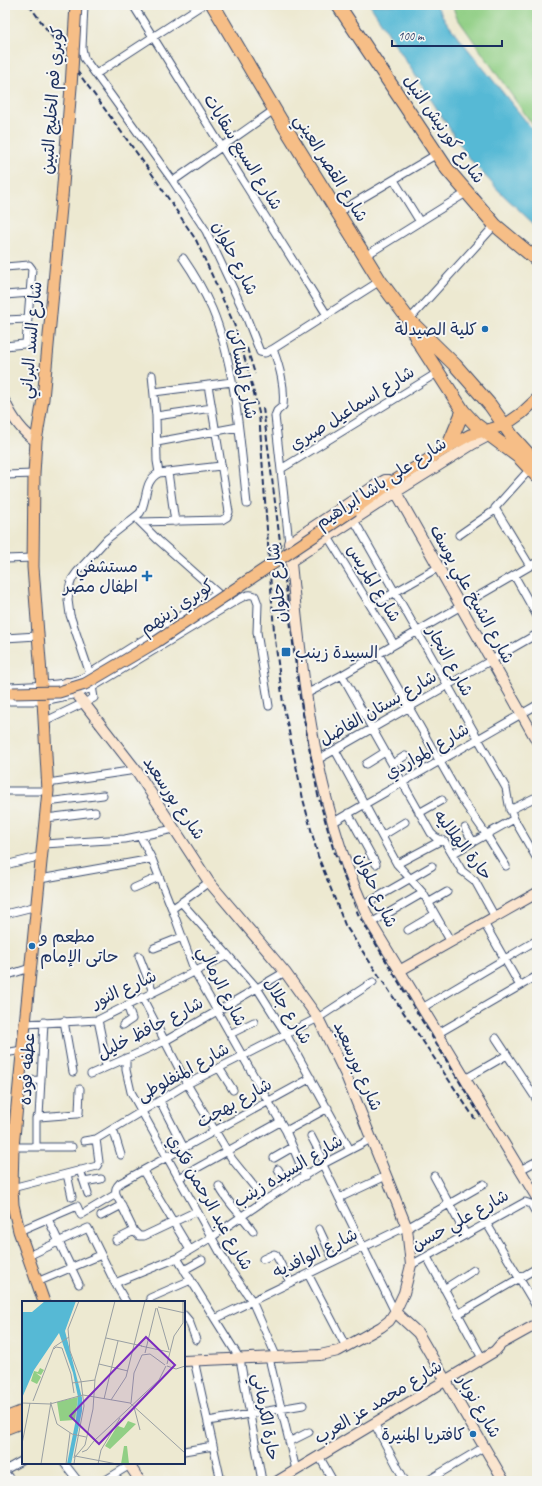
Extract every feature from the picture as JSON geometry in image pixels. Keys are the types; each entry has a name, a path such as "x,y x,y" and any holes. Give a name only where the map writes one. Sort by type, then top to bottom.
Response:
{"highway":[{"name":"شارع القصر العيني","path":"206,5 227,30"},
{"name":"شارع القصر العيني","path":"213,5 274,110 380,282 409,320 455,365 490,405 535,470"},
{"name":"شارع كورنيش النيل","path":"338,5 437,154 466,193 495,225 537,260"},
{"name":"شارع القصر العيني","path":"409,320 415,334 438,373 463,411 475,424 535,470"},
{"path":"448,447 463,411"}],"main road":[{"name":"كوبري فم الخليج التبين","path":"62,197 76,5"},
{"name":"شارع السد البراني","path":"44,1301 19,1231 13,1205 12,1188 13,1147 24,1024 44,844 48,792 33,558 34,474 36,441 44,399 62,197"},
{"name":"شارع على باشا ابراهيم","path":"353,515 448,447 470,436 487,433 505,425 522,413 537,399"},
{"name":"كوبري زينهم","path":"8,691 60,692 85,684 156,642 353,515"},
{"path":"5,1418 22,1411"},
{"path":"5,1429 22,1422"}],"street":[{"name":"شارع حلوان","path":"84,5 82,54 206,231 246,316 260,352 265,353 273,349 278,362 284,391 283,406 277,411 276,416 306,694 317,760 332,822 350,877 370,923 537,1198"},
{"name":"شارع السبع سقايات","path":"133,5 327,315"},
{"path":"96,74 202,5"},
{"path":"172,181 274,110"},
{"path":"337,213 437,154"},
{"path":"394,180 420,222"},
{"path":"365,256 466,193"},
{"path":"409,320 495,225"},
{"name":"شارع المساكن","path":"183,258 201,285 212,309 226,354 232,382 247,504"},
{"path":"5,267 29,265 32,269 26,343 5,346"},
{"path":"273,349 380,282"},
{"path":"5,295 30,294"},
{"path":"5,320 28,319"},
{"name":"شارع اسماعيل صبري","path":"281,469 438,373"},
{"path":"152,375 159,473"},
{"path":"154,392 232,382"},
{"path":"44,722 94,698 90,674 70,615 68,600 70,585 77,572 116,531 138,520 176,522 222,520 227,517 228,512 208,385"},
{"path":"5,402 24,432 36,441"},
{"path":"156,416 212,408"},
{"path":"157,442 238,427"},
{"name":"شارع على باشا ابراهيم","path":"289,543 384,480 387,479 394,487 473,444 487,433"},
{"path":"138,520 144,507 148,484 153,477 159,473 221,466"},
{"path":"460,535 495,510 494,508 535,470"},
{"path":"168,472 176,522"},
{"path":"5,475 34,474"},
{"name":"شارع الشيخ علي يوسف","path":"394,487 537,741"},
{"path":"495,510 530,566"},
{"name":"شارع على باشا ابراهيم","path":"291,561 328,537 353,515"},
{"name":"شارع النجار","path":"353,515 416,632 506,788 510,810 537,858"},
{"path":"138,520 217,593 223,596 233,594 239,599"},
{"name":"شارع المريس","path":"328,537 394,644"},
{"path":"5,559 33,558"},
{"path":"306,694 342,675 537,562"},
{"path":"371,606 439,567"},
{"path":"514,575 537,616"},
{"path":"8,691 67,683 90,674 217,593"},
{"path":"5,701 43,701 76,694 93,687 239,599 252,595 257,599 257,632 269,706"},
{"name":"شارع بستان الفاضل","path":"317,760 537,634"},
{"path":"5,638 38,636"},
{"path":"378,653 460,798 486,834 506,866"},
{"name":"حارة الهلاليه","path":"342,675 431,833 435,837 442,840 462,871 475,881 495,917"},
{"name":"شارع بورسعيد","path":"67,683 136,770 209,882 285,972 318,1018 344,1073 407,1227 410,1265 404,1293 395,1312 381,1327 346,1347 320,1355 273,1358 189,1360"},
{"name":"شارع المواردي","path":"332,822 537,705"},
{"path":"335,750 397,864 423,893 451,942"},
{"path":"366,764 385,752"},
{"path":"392,764 405,756"},
{"path":"48,792 136,770"},
{"path":"5,791 103,795"},
{"path":"510,810 534,798"},
{"name":"حارة الهلاليه","path":"419,812 442,800"},
{"path":"46,818 95,812"},
{"path":"348,813 376,864"},
{"path":"452,854 514,819"},
{"path":"382,836 405,822"},
{"path":"465,828 473,842"},
{"path":"44,844 110,841 174,829"},
{"name":"شارع الرمالي","path":"140,836 152,859 195,972 286,1131 305,1176"},
{"path":"397,864 442,840"},
{"path":"5,865 42,856"},
{"path":"40,879 152,859"},
{"path":"362,906 432,866"},
{"path":"134,888 159,877"},
{"path":"172,909 209,882"},
{"path":"428,903 447,892"},
{"path":"370,923 423,893"},
{"path":"399,971 537,893"},
{"name":"شارع جلال","path":"181,902 257,988 286,1034 350,1150"},
{"path":"5,914 37,906"},
{"path":"408,930 435,914"},
{"path":"484,923 520,986"},
{"path":"154,948 182,937"},
{"path":"422,1008 537,940"},
{"path":"139,956 153,992"},
{"name":"شارع النور","path":"24,1024 98,1020 228,956"},
{"path":"5,976 30,968"},
{"name":"شارع حافظ خليل","path":"91,1074 165,1041 285,972"},
{"path":"437,1034 537,976"},
{"name":"شارع المنفلوطى","path":"84,1141 96,1139 187,1084 318,1018 374,982"},
{"path":"142,998 187,1084 236,1165 265,1200"},
{"path":"123,1025 132,1019 127,1005"},
{"path":"98,1020 106,1067"},
{"path":"64,1021 73,1072"},
{"name":"عطفه فوده","path":"36,1147 36,1118 39,1117 44,1022"},
{"path":"230,1034 254,1022"},
{"path":"496,1038 537,1100"},
{"path":"5,1053 22,1050"},
{"path":"465,1079 507,1055"},
{"name":"شارع عبد الرحمن فكري","path":"126,1058 127,1081 131,1092 227,1264 252,1301 273,1358 281,1409 296,1470"},
{"path":"218,1068 233,1090"},
{"name":"شارع بهجت","path":"116,1194 117,1186 120,1183 311,1078"},
{"path":"19,1081 41,1080"},
{"path":"39,1117 79,1113 80,1089"},
{"path":"160,1101 184,1148"},
{"path":"286,1131 328,1108"},
{"path":"179,1178 280,1122"},
{"path":"113,1129 121,1155"},
{"path":"311,1136 339,1198 395,1312"},
{"name":"شارع السيده زينب","path":"115,1283 177,1258 212,1237 265,1200 324,1164 371,1138"},
{"path":"12,1188 96,1167 99,1165 96,1139"},
{"path":"13,1147 72,1147"},
{"path":"274,1158 293,1147"},
{"path":"520,1170 537,1161"},
{"path":"278,1169 288,1186"},
{"path":"80,1170 88,1194"},
{"path":"143,1171 190,1250"},
{"path":"67,1174 72,1197"},
{"path":"339,1198 386,1176"},
{"path":"434,1176 466,1235"},
{"path":"84,1182 102,1179"},
{"name":"شارع الوافديه","path":"216,1318 407,1227 484,1184"},
{"path":"219,1186 226,1200 242,1216 253,1231"},
{"path":"19,1231 77,1206 81,1215 116,1194 134,1231 136,1234 141,1236 197,1211"},
{"name":"شارع علي حسن","path":"410,1265 525,1202 531,1204 537,1215"},
{"path":"101,1216 122,1205"},
{"path":"48,1219 79,1284"},
{"path":"487,1224 537,1308"},
{"path":"28,1256 88,1228 125,1301"},
{"path":"319,1228 334,1261"},
{"path":"116,1240 134,1231"},
{"path":"264,1259 274,1254 276,1255 290,1282"},
{"path":"37,1282 101,1255"},
{"path":"427,1256 482,1358"},
{"path":"177,1258 216,1318 240,1359"},
{"path":"184,1270 202,1260"},
{"path":"458,1314 537,1268"},
{"path":"444,1289 474,1270"},
{"path":"308,1274 346,1347"},
{"path":"150,1298 191,1280"},
{"name":"شارع نوبار","path":"395,1312 418,1333 504,1481"},
{"path":"185,1316 189,1321 196,1340"},
{"name":"شارع محمد عز العرب","path":"495,1351 501,1344 537,1324"},
{"name":"شارع محمد عز العرب","path":"278,1481 482,1358 495,1351 506,1349 537,1331"},
{"name":"حارة الكرماني","path":"240,1359 262,1481"},
{"path":"189,1360 208,1421 220,1481"},
{"path":"208,1421 303,1405"},
{"path":"374,1424 404,1481"},
{"path":"289,1442 309,1432"},
{"path":"185,1451 213,1446"},
{"path":"427,1481 484,1447"},
{"path":"319,1456 332,1481"},
{"path":"12,1481 5,1471 22,1461"},
{"path":"65,1464 78,1481"},
{"path":"104,1481 129,1464 140,1481"}],"green space":[{"path":"454,5 537,5 537,131 456,16 453,7"}],"water":[{"path":"370,5 436,5 447,23 537,135 537,227 500,192 468,157"}],"railway":[{"path":"29,5 152,174 196,240 234,324 259,413 274,631 283,703 303,799 318,856 345,925 475,1119"},
{"path":"247,348 255,374"},
{"path":"263,408 300,698 318,795 333,848 358,914 481,1117"}],"place":[{"name":"كلية الصيدلة","path":"485,329"},
{"name":"مستشفي اطفال مصر","path":"147,576"},
{"name":"السيدة زينب","path":"286,652"},
{"name":"مطعم و حاتى الإمام","path":"32,946"},
{"name":"كافتريا المنيرة","path":"473,1434"}]}
